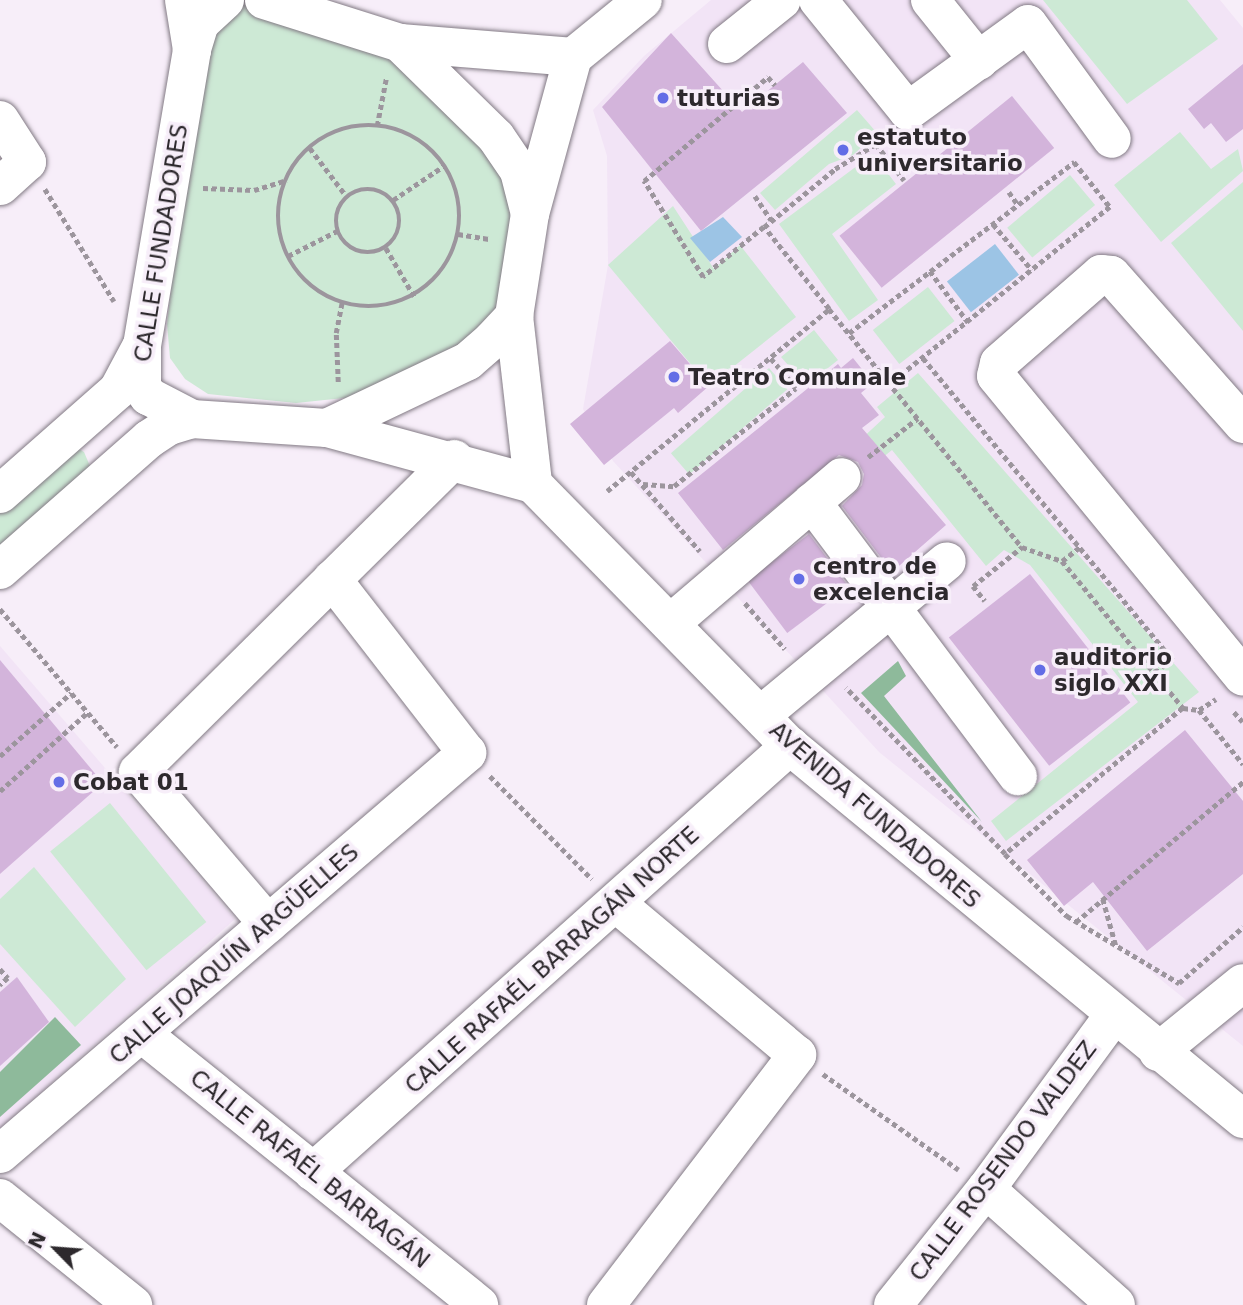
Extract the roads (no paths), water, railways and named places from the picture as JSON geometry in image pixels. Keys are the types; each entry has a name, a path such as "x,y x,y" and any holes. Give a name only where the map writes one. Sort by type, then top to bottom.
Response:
{"street":[{"path":"184,0 191,50"},
{"name":"CALLE FUNDADORES","path":"225,0 200,23 191,50 142,345 142,386 148,396 192,419 327,428 454,459 533,484"},
{"path":"264,0 394,56 496,137 519,171 530,215"},
{"path":"533,484 514,316 530,215 573,57 643,0"},
{"path":"727,44 782,0"},
{"path":"818,0 908,111 979,61 1021,8 1112,139"},
{"path":"930,0 979,61"},
{"path":"394,56 573,57"},
{"path":"0,120 14,174"},
{"path":"1243,424 1111,275 1101,274 1009,354 999,363 996,376 1243,677"},
{"name":"CALLE FUNDADORES","path":"327,428 468,361 514,316"},
{"path":"0,494 118,390 142,345"},
{"path":"0,570 149,439 169,426 192,419"},
{"path":"56,447 76,442 94,451 100,471 90,489"},
{"path":"268,924 138,772 454,459"},
{"path":"672,622 842,477"},
{"name":"AVENIDA FUNDADORES","path":"533,484 672,622 790,746 1113,1016 1243,1119"},
{"path":"812,502 1018,776"},
{"name":"CALLE JOAQUÍN ARGÜELLES","path":"0,1154 467,753 332,579"},
{"path":"761,715 892,608 961,581"},
{"name":"CALLE RAFAÉL BARRAGÁN NORTE","path":"313,1172 617,904 790,746"},
{"path":"606,1305 797,1055 617,904"},
{"path":"1158,1052 1243,983"},
{"name":"CALLE ROSENDO VALDEZ","path":"892,1305 986,1189 1113,1016"},
{"name":"CALLE RAFAÉL BARRAGÁN","path":"141,1034 479,1305"},
{"path":"986,1189 1116,1305"},
{"path":"0,1198 133,1305"}],"water":[{"path":"723,217 742,237 710,262 690,238"},
{"path":"995,244 1019,275 971,312 947,282"}],"place":[{"name":"tuturias","path":"663,98"},
{"name":"estatuto universitario","path":"843,150"},
{"name":"Teatro Comunale","path":"674,377"},
{"name":"centro de excelencia","path":"799,579"},
{"name":"auditorio siglo XXI","path":"1040,670"},
{"name":"Cobat 01","path":"59,782"}]}
